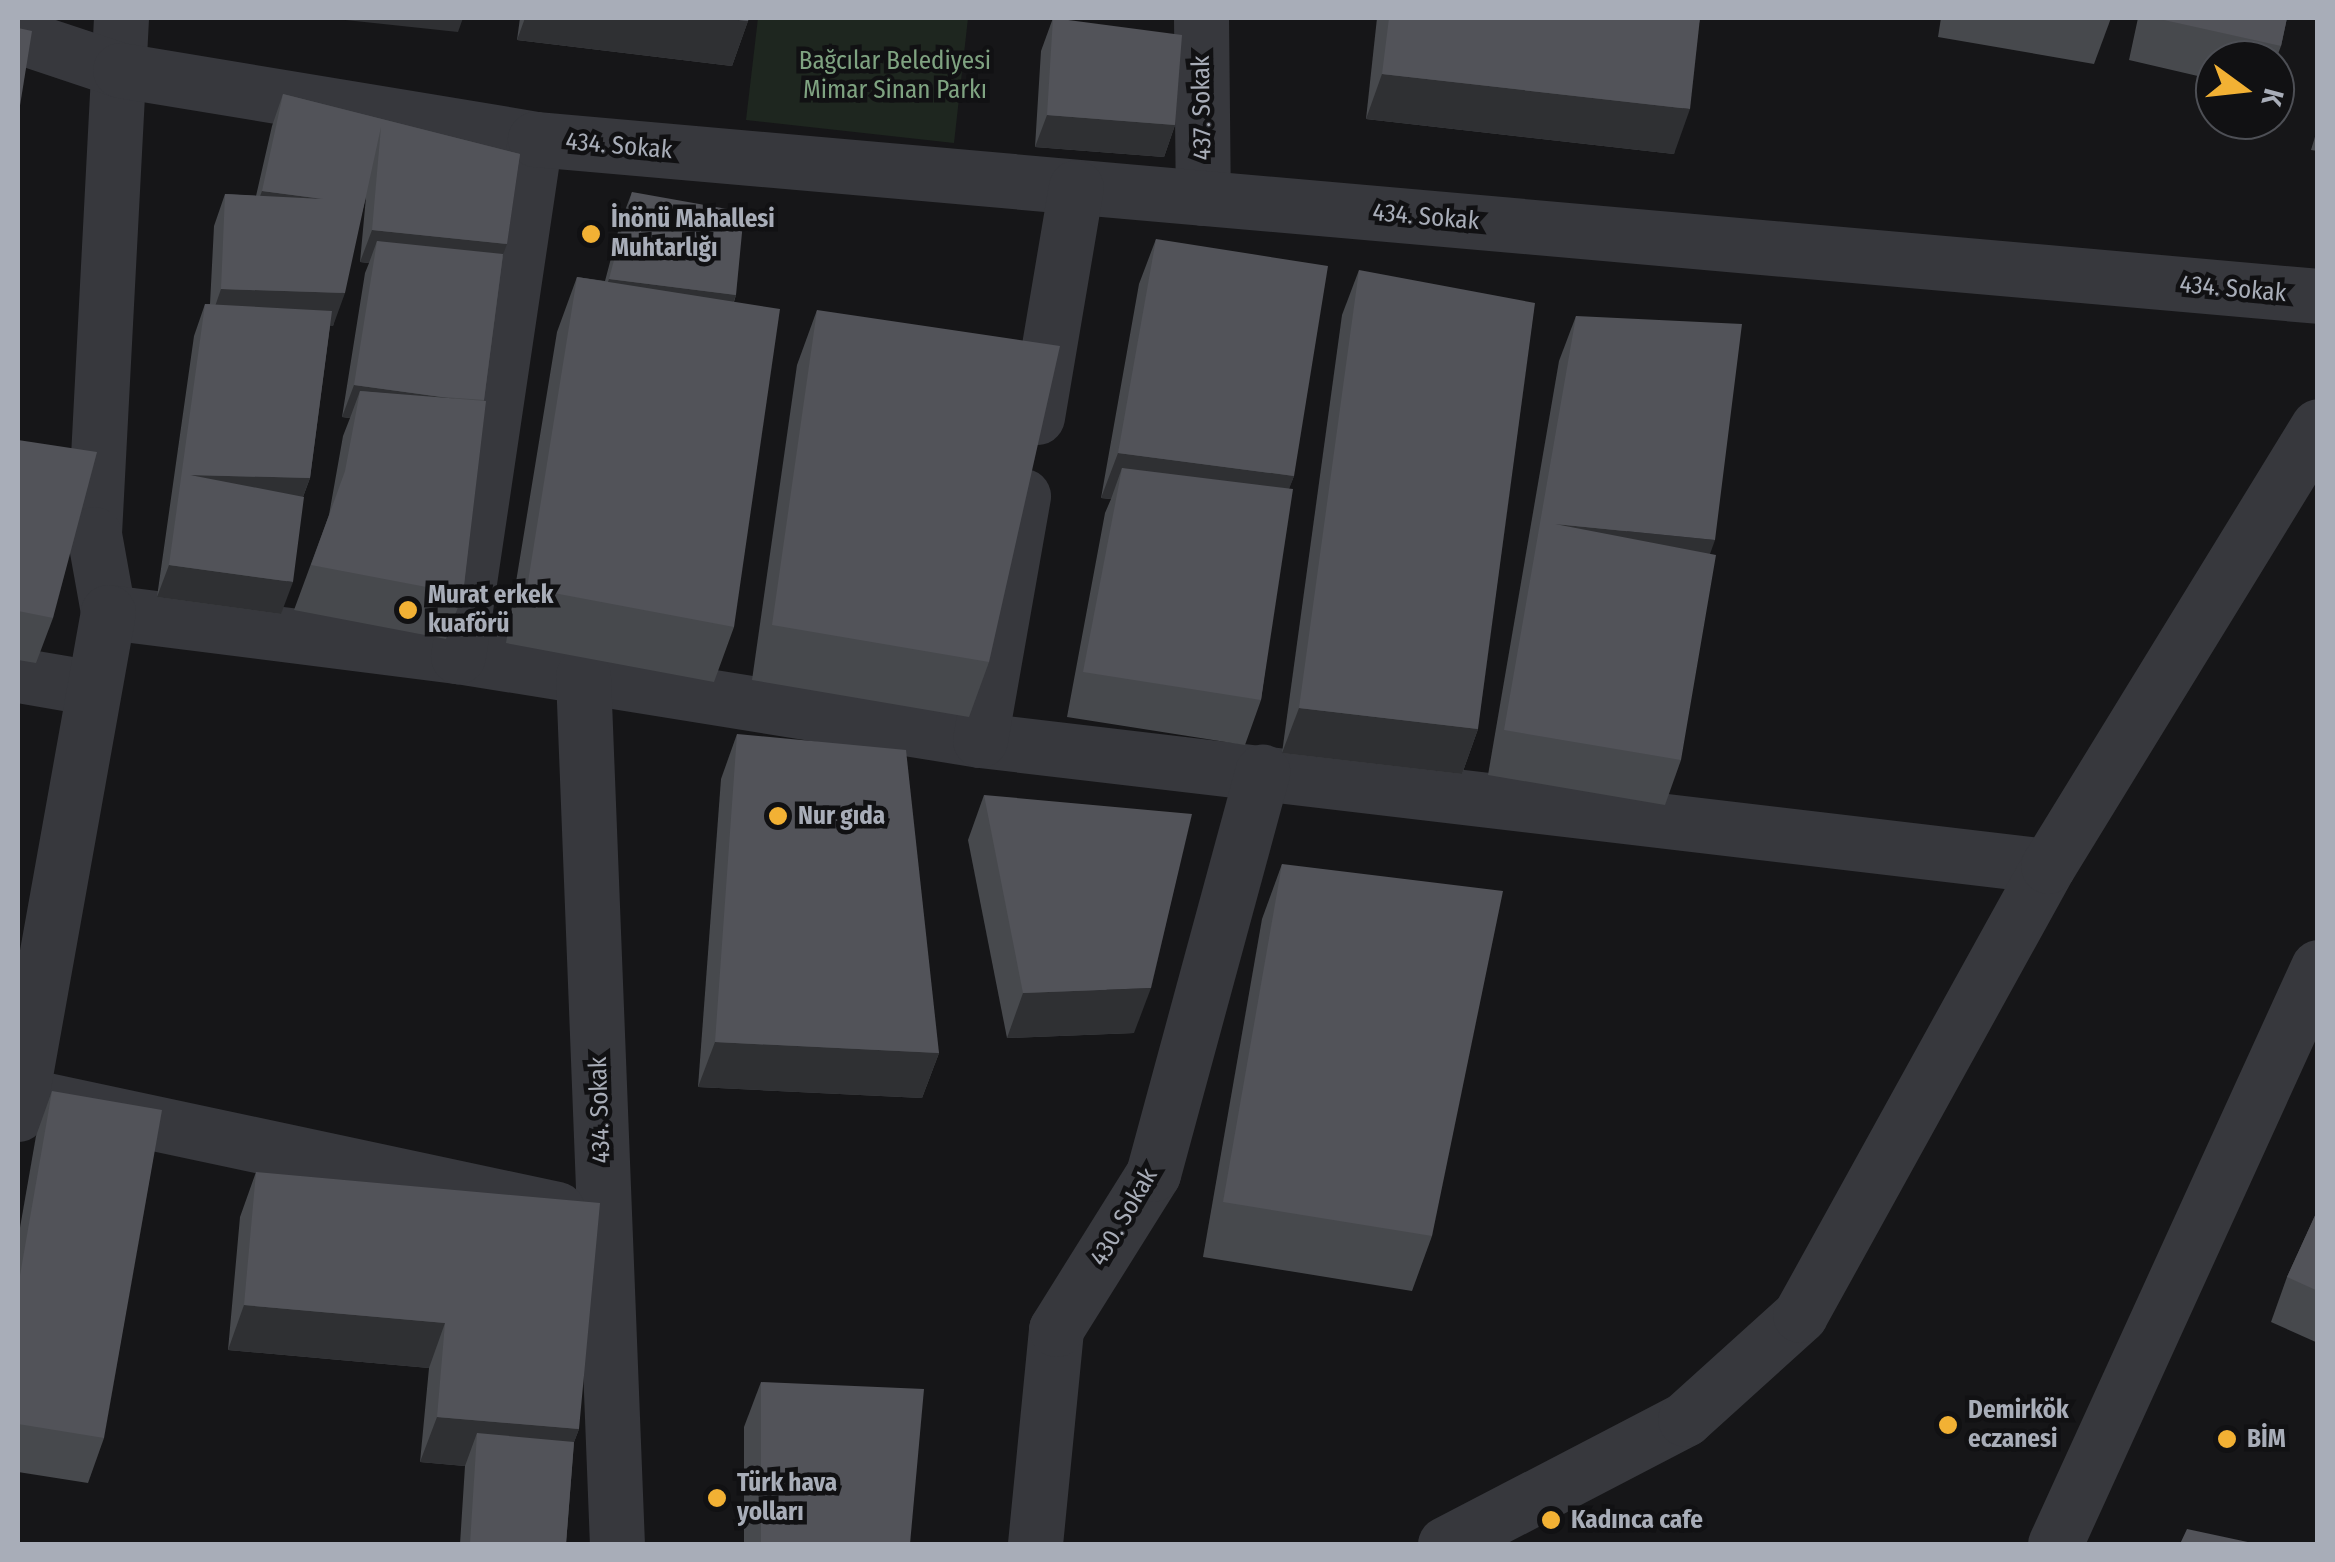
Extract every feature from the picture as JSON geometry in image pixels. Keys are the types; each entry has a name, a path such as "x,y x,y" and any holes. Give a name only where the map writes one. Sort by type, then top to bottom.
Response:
{"street":[{"name":"437. Sokak","path":"1200,18 1203,198"},
{"name":"434. Sokak","path":"18,36 120,44 535,138 2318,296"},
{"path":"120,44 94,534 108,612 19,1101 604,1219"},
{"path":"458,656 535,138"},
{"path":"980,740 1076,187"},
{"path":"1444,1544 1685,1419 1800,1315 2048,866 2318,426"},
{"path":"108,612 458,656 980,740 2048,866"},
{"path":"18,674 94,688"},
{"name":"434. Sokak","path":"583,676 617,1544"},
{"name":"430. Sokak","path":"1035,1544 1056,1329 1153,1174 1262,772"},
{"path":"2055,1544 2318,967"}],"green space":[{"name":"Bağcılar Belediyesi Mimar Sinan Parkı","path":"758,18 968,18 954,143 746,120"}],"building":[{"path":"1053,18 1182,35 1175,125 1047,115"},
{"path":"1389,18 1700,18 1690,109 1382,74"},
{"path":"2155,18 2287,18 2282,40 2254,40"},
{"path":"18,28 32,31 18,118"},
{"path":"283,94 520,154 507,244 372,230 381,127 345,293 221,289 225,194 323,199 262,191"},
{"path":"632,192 744,212 736,295 609,279"},
{"path":"1156,239 1328,266 1294,476 1118,453"},
{"path":"377,241 503,254 484,400 354,385"},
{"path":"1359,270 1535,303 1478,729 1299,708"},
{"path":"577,277 780,309 734,627 527,588"},
{"path":"205,304 332,311 310,478 190,475 304,497 293,582 169,565"},
{"path":"817,310 1060,346 989,662 772,625"},
{"path":"1576,316 1742,324 1715,540 1555,524 1716,555 1681,760 1504,730"},
{"path":"360,391 486,401 463,594 311,565 345,471"},
{"path":"18,440 97,452 53,618 18,611"},
{"path":"1122,468 1293,489 1261,700 1083,672"},
{"path":"737,734 906,750 939,1053 715,1042"},
{"path":"984,795 1192,814 1151,988 1023,993"},
{"path":"1282,864 1503,891 1432,1236 1223,1202"},
{"path":"52,1091 162,1110 104,1438 18,1424 18,1287"},
{"path":"256,1172 600,1203 579,1429 437,1417 445,1323 244,1305"},
{"path":"2318,1209 2318,1291 2287,1277"},
{"path":"761,1382 924,1389 910,1544 761,1544"},
{"path":"477,1433 574,1442 566,1544 470,1544"},
{"path":"2187,1529 2257,1544 2180,1544"}],"place":[{"name":"İnönü Mahallesi Muhtarlığı","path":"591,234"},
{"name":"Murat erkek kuaförü","path":"408,610"},
{"name":"Nur gıda","path":"778,816"},
{"name":"Demirkök eczanesi","path":"1948,1425"},
{"name":"BİM","path":"2227,1439"},
{"name":"Türk hava yolları","path":"717,1498"},
{"name":"Kadınca cafe","path":"1551,1520"}]}
